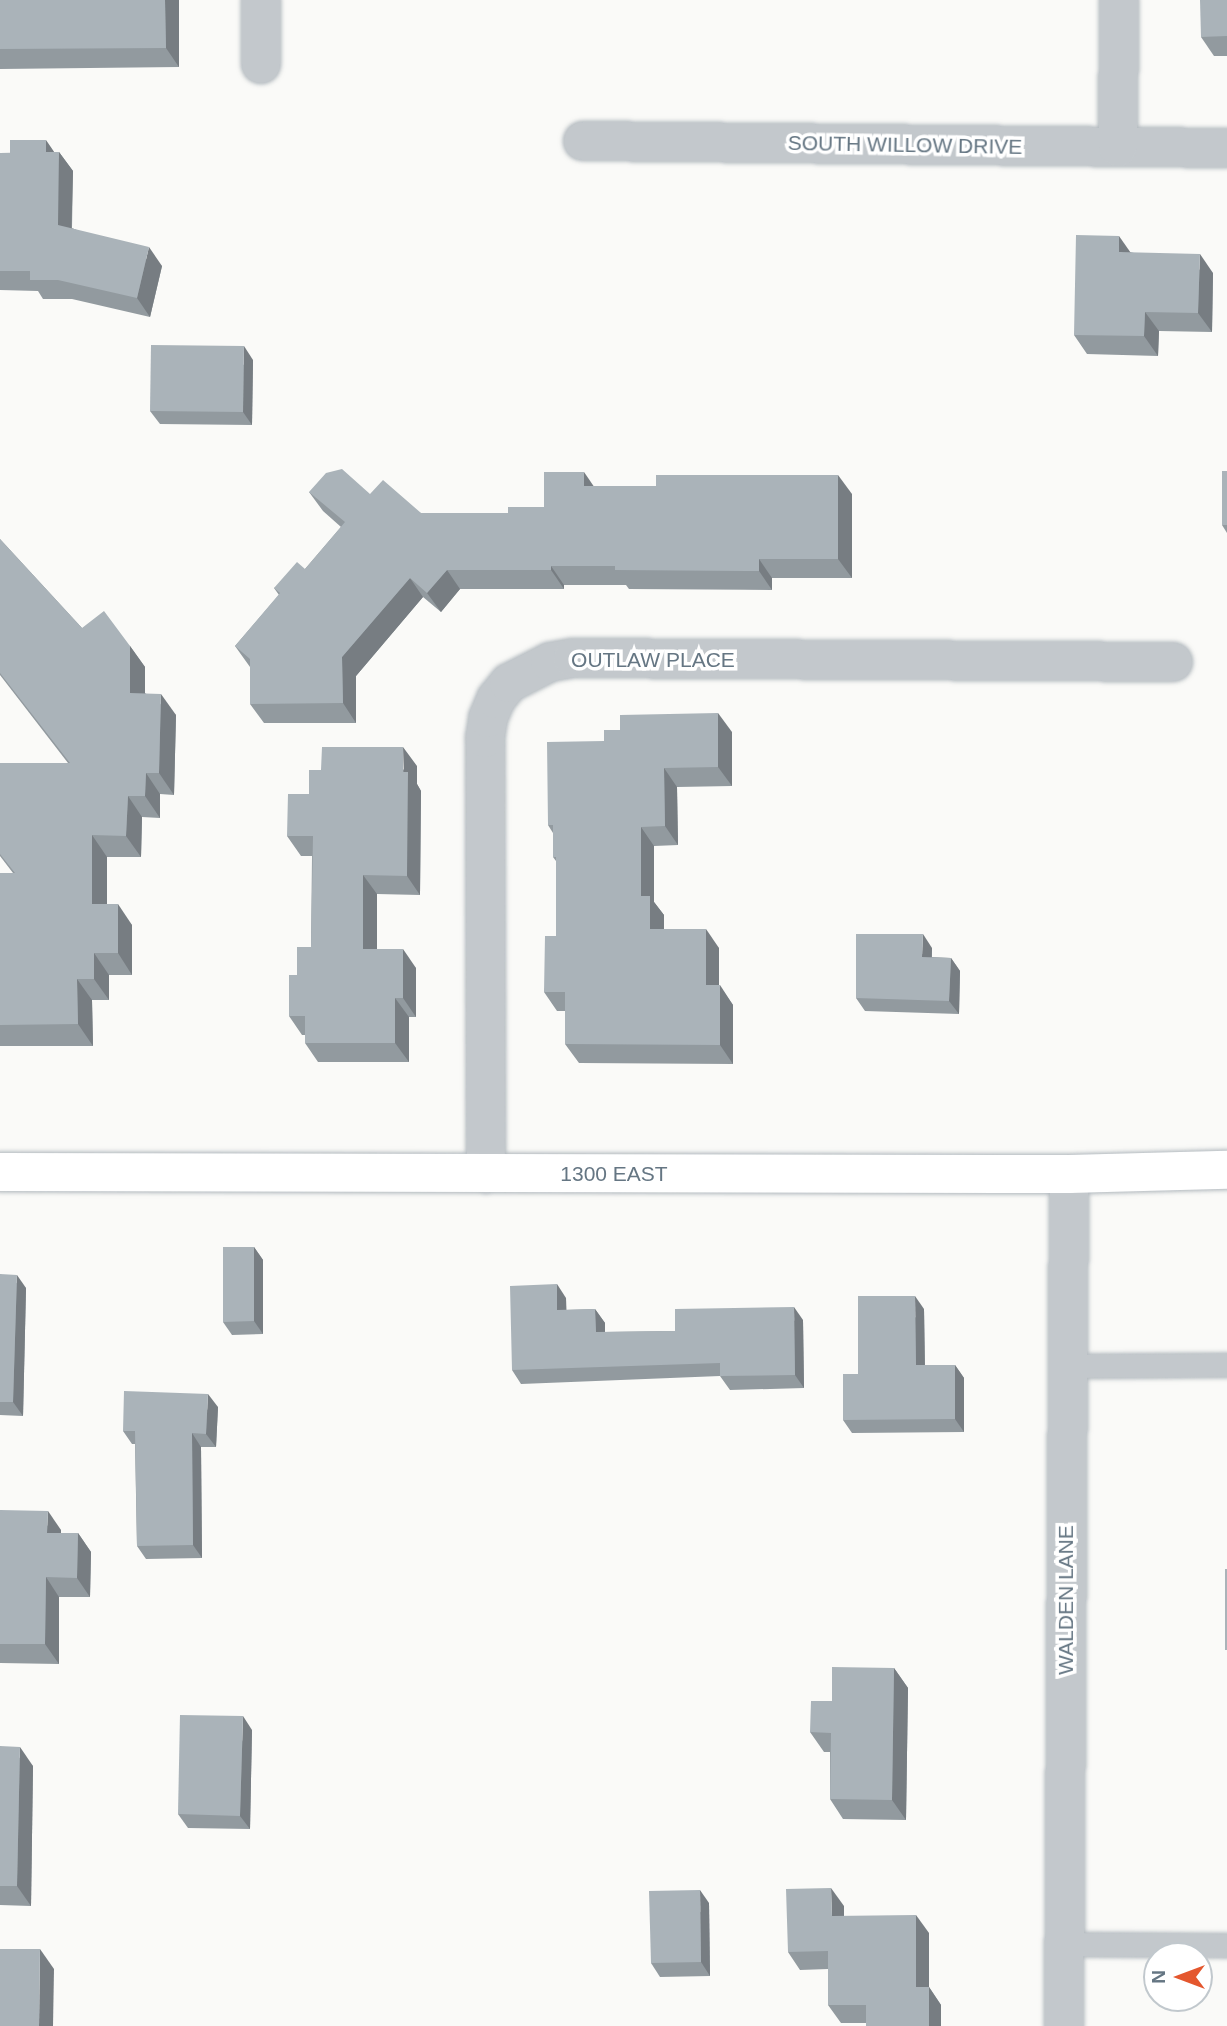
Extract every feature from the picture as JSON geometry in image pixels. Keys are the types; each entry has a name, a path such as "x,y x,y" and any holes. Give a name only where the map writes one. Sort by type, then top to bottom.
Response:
{"main road":[{"name":"1300 EAST","path":"0,1172 1069,1174 1227,1170"}],"street":[{"path":"261,0 261,64"},
{"path":"1118,147 1119,0"},
{"name":"SOUTH WILLOW DRIVE","path":"583,141 1227,148"},
{"name":"OUTLAW PLACE","path":"486,1174 485,738 488,719 496,699 509,683 550,662 573,658 1173,662"},
{"name":"WALDEN LANE","path":"1064,2026 1069,1174"}],"lane":[{"path":"1067,1366 1227,1365"},
{"path":"1065,1944 1227,1945"}],"building":[{"path":"0,0 165,0 166,48 0,49"},
{"path":"1200,0 1227,0 1227,36 1201,37"},
{"path":"10,140 46,140 46,152 59,152 58,225 149,247 137,298 58,280 30,280 30,271 0,271 0,153 10,153"},
{"path":"1076,235 1119,236 1119,252 1200,254 1198,313 1145,312 1144,336 1074,335"},
{"path":"151,345 244,346 243,412 150,411"},
{"path":"342,469 370,494 383,480 421,513 508,513 508,507 544,507 544,472 584,472 584,486 656,486 656,475 838,475 838,559 759,559 759,571 615,570 615,566 551,566 551,570 447,570 427,593 410,578 342,657 343,703 250,704 250,659 235,646 280,593 274,588 297,562 305,569 345,522 309,492 326,473"},
{"path":"1222,471 1227,471 1227,525 1222,525"},
{"path":"0,539 82,628 104,611 130,646 130,693 161,694 159,773 146,773 145,796 128,796 126,836 92,835 92,904 118,904 118,953 94,953 94,979 77,979 78,1024 0,1025 0,873 15,873 0,854 0,763 70,763 0,673"},
{"path":"718,713 718,767 664,768 665,826 641,827 641,896 650,896 650,929 706,929 706,985 720,985 720,1045 565,1044 565,992 544,992 545,936 556,936 556,857 553,857 553,825 548,825 547,742 604,741 604,730 620,730 620,715"},
{"path":"322,747 403,747 403,772 408,772 407,876 363,875 363,949 403,949 403,998 395,998 395,1043 305,1043 305,1016 289,1016 289,975 297,975 297,947 311,947 313,836 287,836 288,794 309,794 309,770 321,770"},
{"path":"856,934 923,934 922,957 951,958 949,1001 856,998"},
{"path":"223,1247 254,1247 254,1321 223,1322"},
{"path":"0,1274 17,1275 13,1402 0,1402"},
{"path":"557,1284 557,1310 595,1309 596,1332 675,1331 675,1309 794,1307 795,1375 720,1376 720,1363 512,1370 510,1286"},
{"path":"858,1296 915,1296 916,1365 955,1365 955,1419 843,1420 843,1374 858,1374"},
{"path":"124,1391 208,1394 206,1434 192,1433 193,1545 137,1546 135,1431 123,1431"},
{"path":"0,1510 48,1511 47,1533 78,1533 77,1578 46,1577 45,1644 0,1644"},
{"path":"1227,1569 1227,1650 1225,1650"},
{"path":"832,1667 894,1668 892,1800 830,1799 831,1733 810,1732 811,1701 832,1701"},
{"path":"180,1715 243,1716 240,1816 178,1814"},
{"path":"0,1746 20,1747 17,1886 0,1886"},
{"path":"831,1888 832,1916 916,1915 916,1987 929,1987 929,2026 866,2026 866,2005 828,2005 828,1951 788,1952 786,1889"},
{"path":"700,1890 701,1962 651,1963 649,1891"},
{"path":"0,1949 40,1949 39,2026 0,2026"}]}
